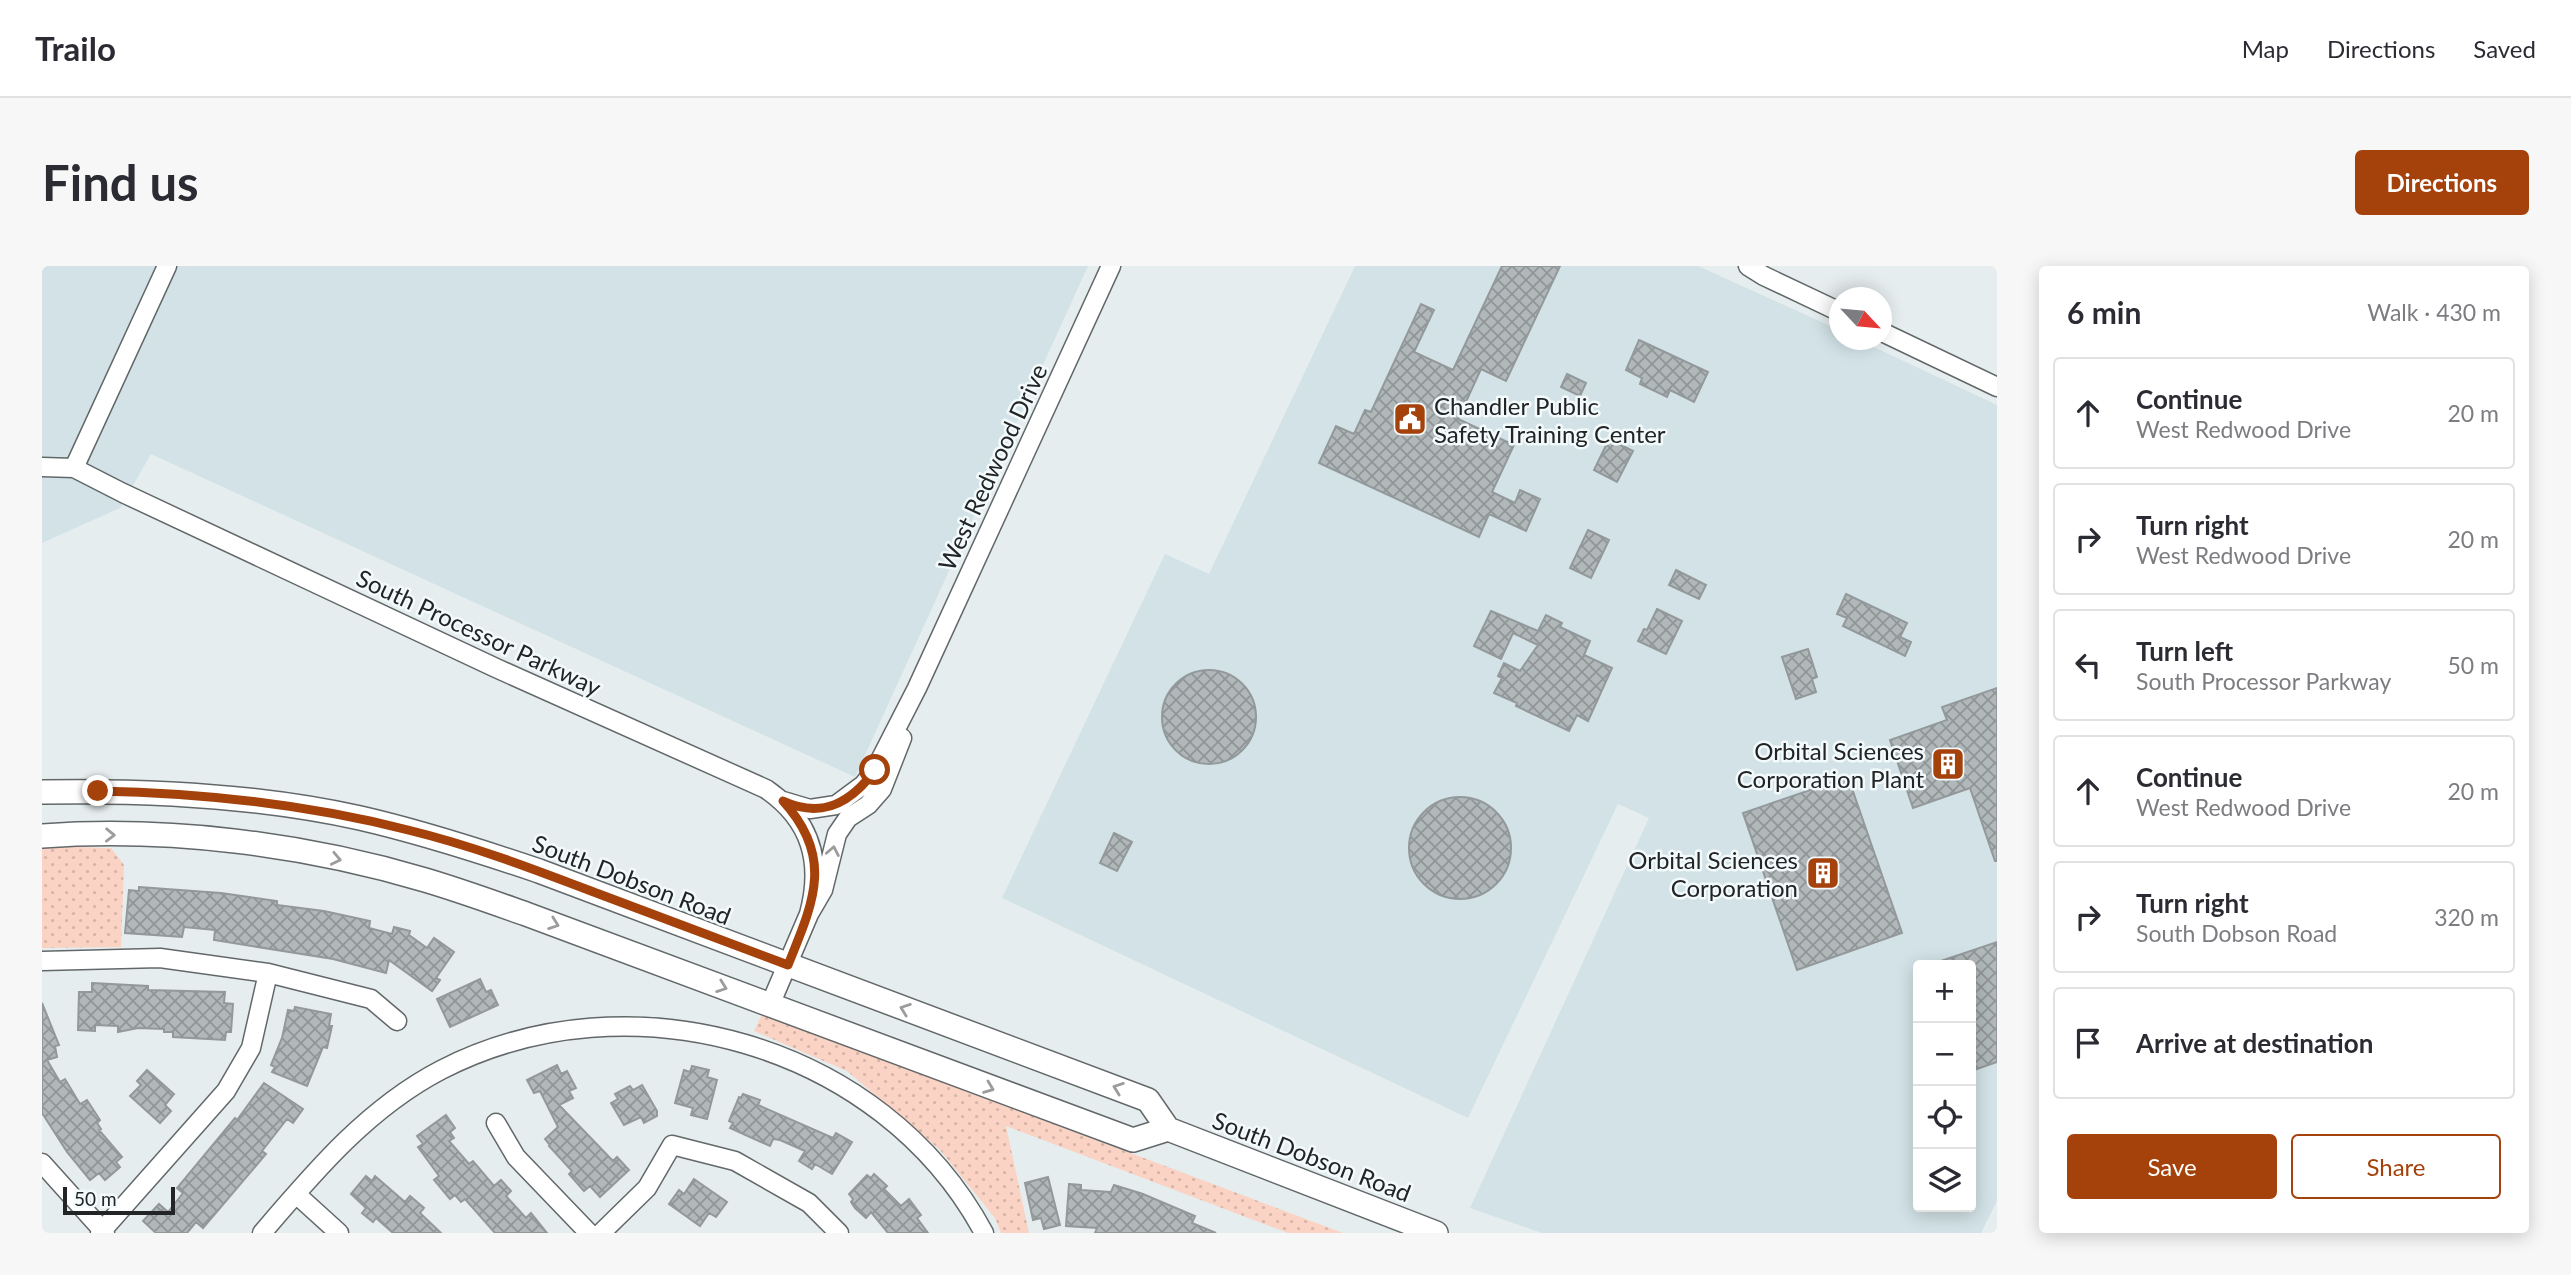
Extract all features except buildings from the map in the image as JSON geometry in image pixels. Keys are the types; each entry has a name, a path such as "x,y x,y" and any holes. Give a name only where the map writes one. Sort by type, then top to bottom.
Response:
{"main road":[{"name":"South Dobson Road","path":"42,792 125,791 198,795 307,808 465,845 1148,1100 1168,1129 1436,1233"},
{"path":"42,836 104,835 214,840 290,850 424,879 1133,1140 1168,1129"}],"street":[{"path":"74,468 167,266"},
{"name":"West Redwood Drive","path":"783,801 797,807 817,810 836,805 850,796 875,770 917,688 1111,266"},
{"path":"1748,266 1763,276 1829,307"},
{"path":"1892,337 1997,387"},
{"name":"South Processor Parkway","path":"42,467 74,468 496,668 756,784 783,801 803,827 816,874 809,914"},
{"name":"West Redwood Drive","path":"771,1005 809,914 828,877 833,845 842,825 874,798 887,778 917,688"},
{"path":"42,961 160,958 268,973 371,999 397,1021"},
{"path":"42,1163 102,1232 226,1091 251,1048 268,973"},
{"path":"262,1233 342,1144 379,1111 412,1087 451,1066 498,1045 527,1037 598,1027 648,1026 703,1032 755,1046 781,1055 841,1086 870,1105 920,1147 960,1196 984,1233"},
{"path":"496,1123 516,1157 589,1233"},
{"path":"601,1233 648,1188 672,1145 735,1161 809,1203 839,1233"},
{"path":"296,1194 339,1233"}],"shaded area":[{"path":"42,266 1088,266 855,777 151,454 120,508 42,543"},
{"path":"1355,266 1698,266 1829,325 1829,350 1880,350 1997,405 1997,1201 1981,1233 1542,1233 1470,1208 1649,818 1618,804 1468,1118 1002,898 1165,554 1209,574"},
{"path":"42,846 111,848 124,865 121,947 42,948"},
{"path":"762,1014 1343,1233 1288,1233 1006,1126 1029,1233 1001,1233 995,1218 940,1150 847,1071 754,1031"}],"place":[{"name":"Chandler Public Safety Training Center","path":"1410,419"},
{"name":"Orbital Sciences Corporation Plant","path":"1948,764"},
{"name":"Orbital Sciences Corporation","path":"1823,873"}],"route":[{"path":"98,791 198,795 259,802 307,808 411,830 465,845 539,871 788,965 809,914 816,874 803,827 783,801 797,807 817,810 836,805 863,785 875,770"}]}
